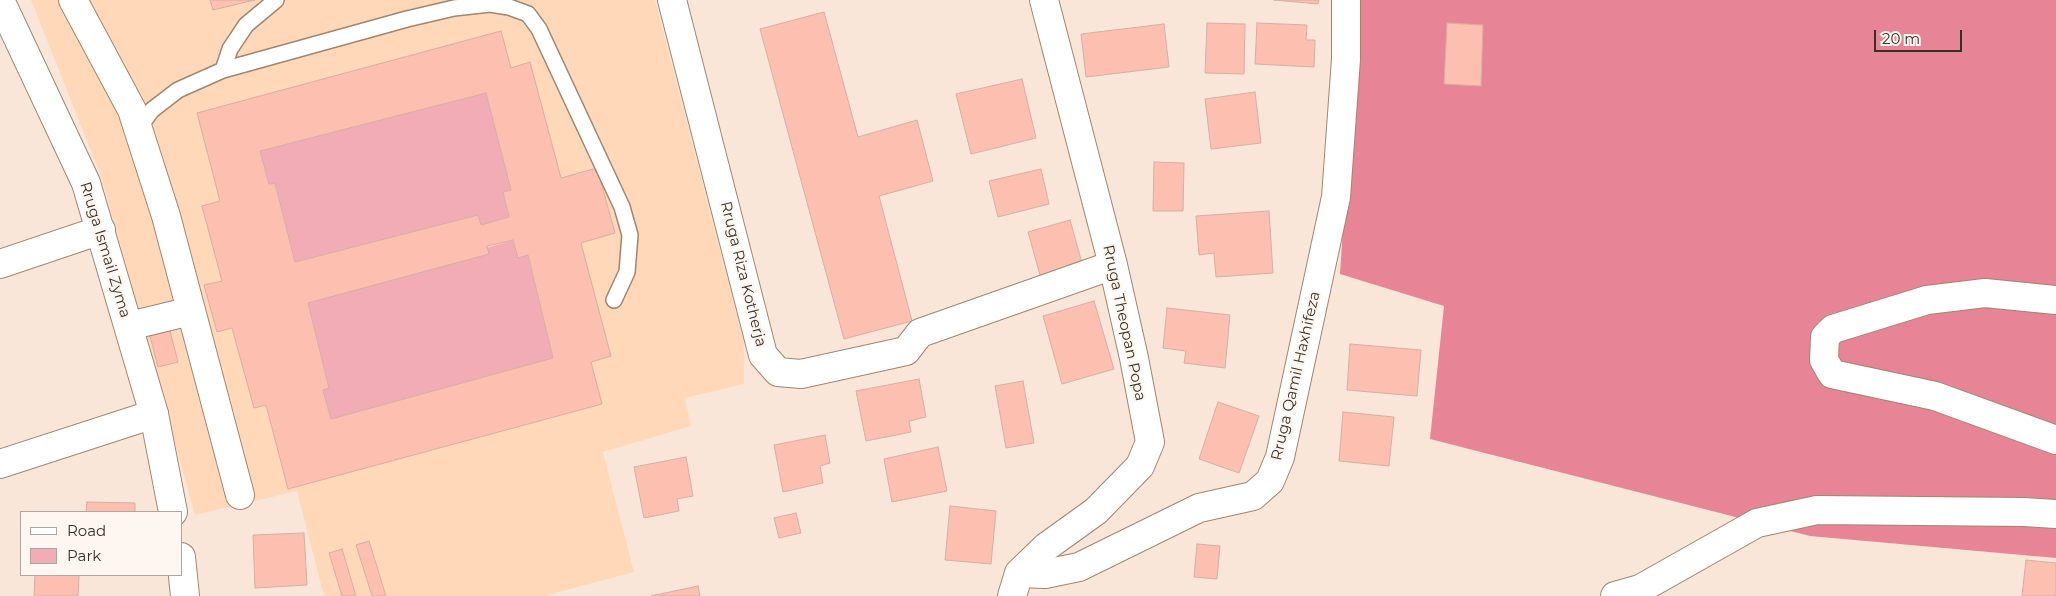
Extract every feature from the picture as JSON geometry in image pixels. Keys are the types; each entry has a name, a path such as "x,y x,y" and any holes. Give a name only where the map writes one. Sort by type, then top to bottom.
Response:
{"street":[{"name":"Rruga Ismail Zyma","path":"0,0 86,183 154,414 173,511"},
{"path":"73,0 122,90 138,129 166,216 240,495"},
{"name":"Rruga Riza Kotherja","path":"672,0 763,355 778,372 801,374 906,351 920,333 1113,265"},
{"name":"Rruga Theopan Popa","path":"1016,585 1046,547 1096,511 1140,466 1150,442 1134,358 1113,265 1044,0"},
{"name":"Rruga Qamil Haxhifeza","path":"1016,585 1045,574 1079,567 1199,508 1253,496 1270,481 1280,457 1336,197 1346,59 1346,0"},
{"path":"0,264 101,230"},
{"path":"2056,300 1985,293 1927,300 1832,329 1825,336 1824,360 1832,374 1935,396 2056,440"},
{"path":"128,326 191,311"},
{"path":"0,464 154,414"},
{"path":"1614,596 1640,589 1757,523 1817,510 2056,514"},
{"path":"182,567 185,596"}],"lane":[{"path":"223,70 230,49 246,25 276,0"},
{"path":"138,129 152,110 178,90 223,70 407,19 454,8 490,4 509,7 528,14 539,28 622,207 630,235 627,272 614,300"}],"shaded area":[{"path":"31,0 655,0 744,343 744,384 685,398 691,426 603,452 634,572 544,596 324,596 297,491 195,515 101,176"},
{"path":"1358,0 2056,0 2056,558 1810,536 1430,439 1444,306 1340,274"}],"green space":[{"path":"486,93 511,190 503,192 509,217 481,225 478,215 295,262 275,183 269,184 260,151"},
{"path":"513,240 518,258 528,255 553,358 331,419 323,390 329,387 308,303"}],"building":[{"path":"210,0 255,0 213,10"},
{"path":"1274,0 1319,0 1318,4"},
{"path":"824,12 858,137 917,120 933,181 879,196 912,321 844,339 760,29"},
{"path":"1207,23 1245,24 1244,74 1205,73"},
{"path":"1257,23 1307,25 1306,40 1315,40 1314,67 1255,64"},
{"path":"1447,23 1483,25 1481,86 1444,84"},
{"path":"1164,24 1169,67 1086,77 1081,34"},
{"path":"501,31 511,68 530,62 561,178 597,168 615,233 581,243 611,356 591,362 602,404 288,489 266,405 254,408 232,328 217,332 204,285 222,281 202,206 220,201 197,113","holes":["486,93 511,190 503,192 509,217 481,225 478,215 295,262 275,183 269,184 260,151","513,240 518,258 528,255 553,358 331,419 323,390 329,388 308,303 489,254 487,246"]},
{"path":"1022,79 1036,138 971,154 956,94"},
{"path":"1255,92 1261,143 1211,149 1205,99"},
{"path":"1154,162 1184,163 1183,211 1153,211"},
{"path":"1041,169 1049,204 998,217 989,181"},
{"path":"1269,211 1273,273 1216,277 1214,253 1199,255 1196,216"},
{"path":"1070,220 1082,263 1040,275 1028,232"},
{"path":"1094,301 1114,369 1062,384 1043,316"},
{"path":"1167,308 1230,315 1225,368 1184,363 1186,351 1163,348"},
{"path":"170,331 178,362 158,367 150,336"},
{"path":"1350,344 1421,350 1417,396 1347,390"},
{"path":"919,379 926,417 909,421 911,432 866,441 856,391"},
{"path":"1023,381 1034,443 1006,448 995,386"},
{"path":"1218,402 1259,416 1239,473 1199,459"},
{"path":"1343,412 1394,417 1389,466 1339,461"},
{"path":"825,435 830,463 820,466 823,483 783,492 774,445"},
{"path":"938,447 947,491 892,502 884,459"},
{"path":"686,457 693,496 677,499 679,511 644,518 634,467"},
{"path":"87,502 135,503 135,511 86,511"},
{"path":"950,506 996,511 991,564 945,560"},
{"path":"796,513 801,533 779,538 774,518"},
{"path":"304,533 307,585 255,588 253,535"},
{"path":"369,541 386,596 372,596 356,545"},
{"path":"1197,544 1220,546 1217,579 1194,577"},
{"path":"342,549 356,596 342,596 329,553"},
{"path":"2026,560 2056,563 2056,596 2022,596"},
{"path":"35,576 79,576 78,596 34,596"},
{"path":"698,586 700,596 651,596"}]}
